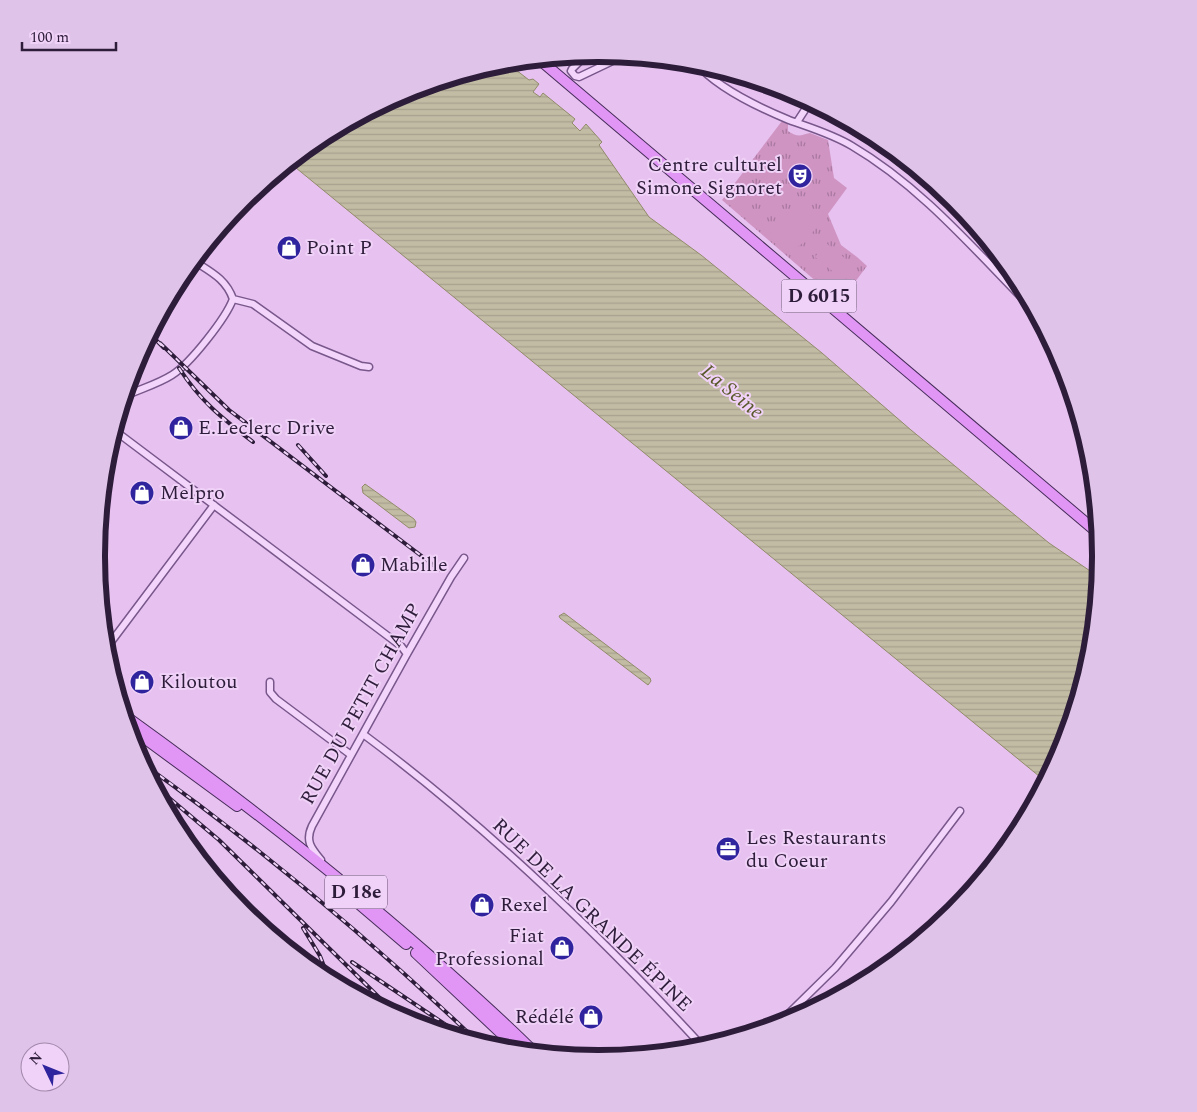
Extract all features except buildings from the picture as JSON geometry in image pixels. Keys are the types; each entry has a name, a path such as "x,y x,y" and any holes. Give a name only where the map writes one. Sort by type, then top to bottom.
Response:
{"main road":[{"name":"D 6015","path":"547,66 1091,527"},
{"name":"D 18e","path":"135,724 329,878 417,954 510,1041"},
{"name":"D 18e","path":"138,732 227,790 327,867 451,974 525,1044"}],"street":[{"path":"578,63 572,69 572,73 579,76 608,63"},
{"path":"707,75 728,90 851,145 892,174 925,201 1011,285"},
{"path":"797,122 806,108"},
{"path":"133,393 172,375 187,363 228,311 233,299 226,283 200,265"},
{"path":"233,299 253,304 312,346 361,366 369,367"},
{"path":"120,435 402,646 407,654"},
{"path":"112,642 214,505"},
{"name":"RUE DU PETIT CHAMP","path":"327,867 312,849 308,833 407,654 464,558"},
{"path":"270,682 270,692 276,699 351,755"},
{"name":"RUE DE LA GRANDE ÉPINE","path":"363,734 451,803 526,867 600,940 696,1040"},
{"path":"792,1010 845,957 891,902 960,811"}],"green space":[{"path":"782,121 788,124 788,131 794,135 810,133 828,140 834,178 847,188 828,214 841,245 867,266 840,302 722,200"},
{"path":"798,205 811,214 817,227 805,241 789,254 772,241 770,232 781,216"},
{"path":"826,243 847,260 836,274 815,257"}],"water":[{"name":"La Seine","path":"516,70 529,80 533,79 539,84 533,92 540,97 543,93 575,119 572,123 580,131 586,124 602,142 599,145 649,217 701,255 822,353 911,430 1049,543 1092,572 1088,620 1075,684 1066,715 1040,777 295,167 352,129 380,113 410,100 471,79 502,72"},
{"path":"365,484 414,519 416,522 415,527 409,528 363,493 362,487"},
{"path":"564,613 650,678 651,681 648,685 560,618 559,616"}],"railway":[{"path":"155,339 164,348"},
{"path":"160,343 229,410 440,570"},
{"path":"179,368 195,391 231,425 253,442"},
{"path":"298,445 326,476"},
{"path":"155,772 187,795 315,896 397,967 467,1032"},
{"path":"168,797 219,840 381,1000"},
{"path":"303,928 324,966"},
{"path":"352,962 446,1025"}],"place":[{"name":"Centre culturel Simone Signoret","path":"800,176"},
{"name":"Point P","path":"289,248"},
{"name":"E.Leclerc Drive","path":"181,428"},
{"name":"Melpro","path":"142,493"},
{"name":"Mabille","path":"363,565"},
{"name":"Kiloutou","path":"142,682"},
{"name":"Les Restaurants du Coeur","path":"728,849"},
{"name":"Rexel","path":"482,905"},
{"name":"Fiat Professional","path":"562,948"},
{"name":"Rédélé","path":"591,1017"}]}
